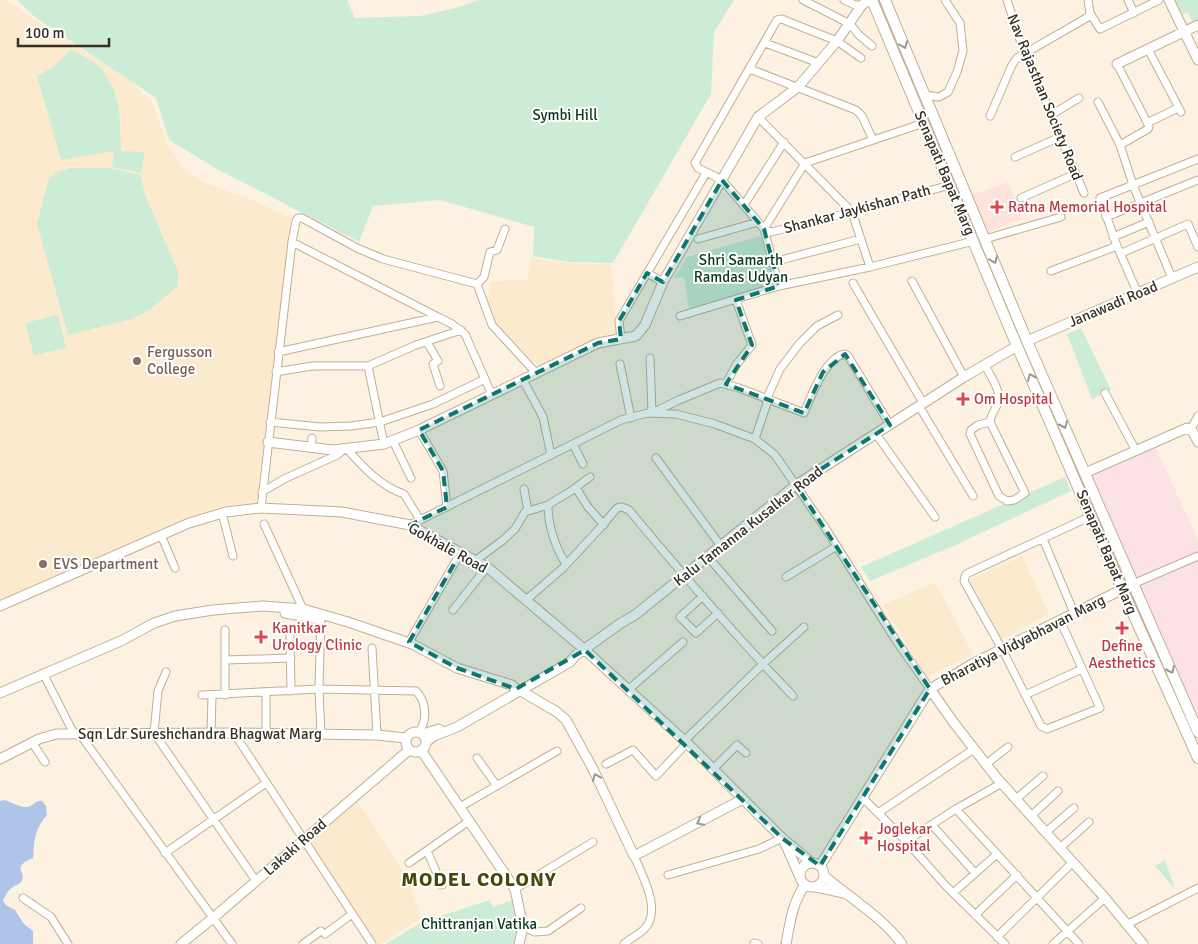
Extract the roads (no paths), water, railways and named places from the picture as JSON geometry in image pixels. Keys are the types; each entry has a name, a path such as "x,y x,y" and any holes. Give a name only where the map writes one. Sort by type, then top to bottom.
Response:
{"main road":[{"name":"Senapati Bapat Marg","path":"885,0 1028,341 1198,732"},
{"name":"Senapati Bapat Marg","path":"868,2 924,123 1017,346 1122,589 1198,758"},
{"path":"1017,346 1028,341"}],"street":[{"path":"803,0 850,24 872,46"},
{"path":"844,0 855,5 868,2"},
{"path":"925,95 939,97 948,92 957,72 963,51 960,23 945,0"},
{"name":"Nav Rajasthan Society Road","path":"1007,0 1020,40 1084,193"},
{"path":"1090,0 1090,13 1100,29 1159,0"},
{"path":"1128,0 1134,12"},
{"path":"1169,0 1198,60"},
{"path":"268,442 312,442 333,450 388,442 419,430 598,343 636,336 642,331 663,282 758,117 798,87 868,2"},
{"path":"990,116 1012,65 1017,58 1088,17 1090,13"},
{"path":"779,286 764,229 722,180 698,168 695,163 776,21 782,19 837,41 861,58"},
{"path":"1120,145 1148,129 1149,126 1117,64 1198,25"},
{"path":"765,43 819,63"},
{"path":"1147,123 1179,110 1148,48"},
{"path":"750,68 856,110 862,116 872,140"},
{"path":"1051,114 1079,98"},
{"path":"1098,102 1120,145 1133,185 1172,278"},
{"path":"758,117 806,163 852,212 870,267"},
{"path":"764,229 806,163 924,123"},
{"path":"1015,157 1060,137"},
{"path":"744,206 784,142"},
{"path":"1138,294 1113,237 1100,198 1198,160"},
{"path":"621,339 619,321 706,172"},
{"path":"1021,198 1075,174"},
{"path":"1106,218 1198,180"},
{"name":"Shankar Jaykishan Path","path":"764,229 771,232 852,212 950,184"},
{"path":"985,239 1061,217"},
{"path":"261,508 292,242 298,218 302,218 357,248 383,259 477,284"},
{"path":"698,238 758,222"},
{"path":"1113,237 1149,222"},
{"path":"1124,252 1188,224 1198,247"},
{"path":"477,284 484,277 490,252 497,250 505,228"},
{"path":"773,262 861,239"},
{"path":"680,316 779,286 870,267 974,241"},
{"path":"292,242 461,330 465,334 492,395"},
{"path":"1051,271 1117,246"},
{"name":"Janawadi Road","path":"1028,341 1198,267"},
{"path":"647,273 663,282"},
{"path":"912,281 964,377"},
{"path":"853,283 972,496"},
{"path":"477,284 492,325 537,374"},
{"path":"726,384 736,365 752,345 736,300"},
{"path":"755,439 767,398 780,369 800,342 818,326 838,315"},
{"path":"278,352 438,317"},
{"path":"276,372 312,366 368,366 416,344 461,330"},
{"path":"427,342 438,361 433,364 440,386"},
{"name":"Kalu Tamanna Kusalkar Road","path":"585,650 635,615 796,485 964,377 1017,346"},
{"path":"410,525 621,420 652,413 720,383 767,398 804,413 823,372 839,354 848,356 890,425"},
{"path":"650,358 652,413"},
{"path":"620,364 631,418"},
{"path":"985,365 1000,395 990,422 1025,493 1014,500 1007,501 999,496 970,434 971,430 978,425 990,422"},
{"path":"368,366 380,422 388,442 412,478"},
{"path":"270,422 320,427 351,426 380,422 433,404 485,379"},
{"path":"523,380 542,418 550,455"},
{"path":"1105,393 1136,450"},
{"path":"652,413 676,414 715,424 755,439 775,456 837,546 894,639 974,749 1016,800 1105,898 1142,944"},
{"path":"1190,429 1198,416"},
{"path":"1085,472 1187,428 1190,429"},
{"path":"1190,429 1198,442"},
{"path":"419,430 443,471 446,507"},
{"path":"876,434 935,517"},
{"path":"573,444 583,464"},
{"path":"262,492 284,479 337,455 346,448"},
{"path":"346,448 367,471 393,490 404,494 420,520"},
{"path":"656,458 721,546"},
{"path":"476,560 515,529 525,512 556,501 590,477"},
{"path":"576,488 588,507 604,525"},
{"path":"524,489 528,511"},
{"path":"548,505 552,532 560,555 566,564"},
{"path":"526,600 566,564 604,525 617,508 622,507 629,510 683,576 704,596 793,696"},
{"name":"Gokhale Road","path":"0,606 189,523 222,513 261,508 342,512 410,525 487,567 585,650 686,742 782,838"},
{"path":"222,513 233,556"},
{"path":"1060,620 1100,708 1047,729 1041,726 1002,649 964,581 964,577 966,574 1087,518"},
{"path":"264,524 303,609"},
{"path":"161,535 175,568"},
{"path":"1043,539 1074,613"},
{"path":"786,577 837,546"},
{"path":"409,642 461,552"},
{"name":"Bharatiya Vidyabhavan Marg","path":"816,864 863,798 930,689 1002,649 1122,589 1198,556"},
{"path":"708,557 772,631"},
{"path":"453,610 487,567"},
{"path":"704,596 680,617 696,633 718,613"},
{"path":"0,693 125,645 156,628 177,621 263,606 303,609 410,648 472,679 518,690"},
{"path":"232,611 263,611 320,616 409,642 457,668 512,685 557,712 566,720 593,769 652,898 651,913 646,927 624,944"},
{"path":"320,616 319,689 321,735"},
{"path":"606,764 633,750 656,776 686,742 763,664 804,628"},
{"path":"225,630 225,695"},
{"path":"290,636 291,691"},
{"path":"628,690 683,642"},
{"path":"372,648 376,735"},
{"path":"422,750 416,752 409,750 406,745 406,738 411,732 423,736 455,723 518,690 568,658 585,650"},
{"path":"226,660 291,658"},
{"path":"1025,696 1082,668"},
{"path":"166,672 158,691 154,733 256,881"},
{"path":"0,699 44,676"},
{"path":"44,676 76,733 232,944"},
{"path":"202,695 212,696 319,689 416,690 422,697 424,705 422,750 514,889 523,927 520,944"},
{"path":"266,692 266,734"},
{"path":"211,733 212,696"},
{"path":"234,733 372,944"},
{"name":"Sqn Ldr Sureshchandra Bhagwat Marg","path":"0,760 32,742 56,734 234,733 376,735 406,738"},
{"path":"32,742 45,762"},
{"path":"713,769 737,744 746,753"},
{"path":"986,764 1008,747"},
{"path":"878,812 974,749"},
{"name":"Lakaki Road","path":"181,944 409,750"},
{"path":"460,807 557,751"},
{"path":"477,758 496,786"},
{"path":"1016,800 1043,776"},
{"path":"165,853 266,783"},
{"path":"906,841 956,809 1002,783"},
{"path":"1031,816 1058,791"},
{"path":"863,798 906,841 975,916 1006,944"},
{"path":"634,856 743,799"},
{"path":"1046,832 1074,808"},
{"path":"956,809 1079,944"},
{"path":"409,863 468,821"},
{"path":"1060,848 1089,822"},
{"path":"932,825 975,873"},
{"path":"782,838 816,864 824,876 850,894 902,944"},
{"path":"668,875 759,849 782,838"},
{"path":"782,838 803,881 816,887 850,894"},
{"path":"514,889 594,842"},
{"path":"427,851 442,885"},
{"path":"953,893 998,854"},
{"path":"997,937 1073,862"},
{"path":"786,944 793,906 803,881 802,870 804,866 816,864"},
{"path":"975,916 1017,874"},
{"path":"816,887 822,883 824,876"},
{"path":"1126,925 1198,888"},
{"path":"23,898 51,918 68,944"},
{"path":"1057,943 1105,898"},
{"path":"523,927 535,932 548,931 581,908"},
{"path":"303,944 352,914"}],"water":[{"path":"4,800 25,807 42,801 46,806 47,815 36,833 33,858 22,865 22,879 19,884 10,890 3,901 15,910 24,924 33,931 33,944 0,944 0,801"}],"place":[{"name":"Ratna Memorial Hospital","path":"997,207"},
{"name":"Fergusson College","path":"137,361"},
{"name":"Om Hospital","path":"963,399"},
{"name":"EVS Department","path":"43,564"},
{"name":"Define Aesthetics","path":"1122,628"},
{"name":"Kanitkar Urology Clinic","path":"261,637"},
{"name":"Joglekar Hospital","path":"866,838"}],"district":[{"name":"MODEL COLONY","path":"479,879"}],"park label":[{"name":"Symbi Hill","path":"565,115"},
{"name":"Shri Samarth Ramdas Udyan","path":"741,268"},
{"name":"Chittranjan Vatika","path":"479,924"}]}
